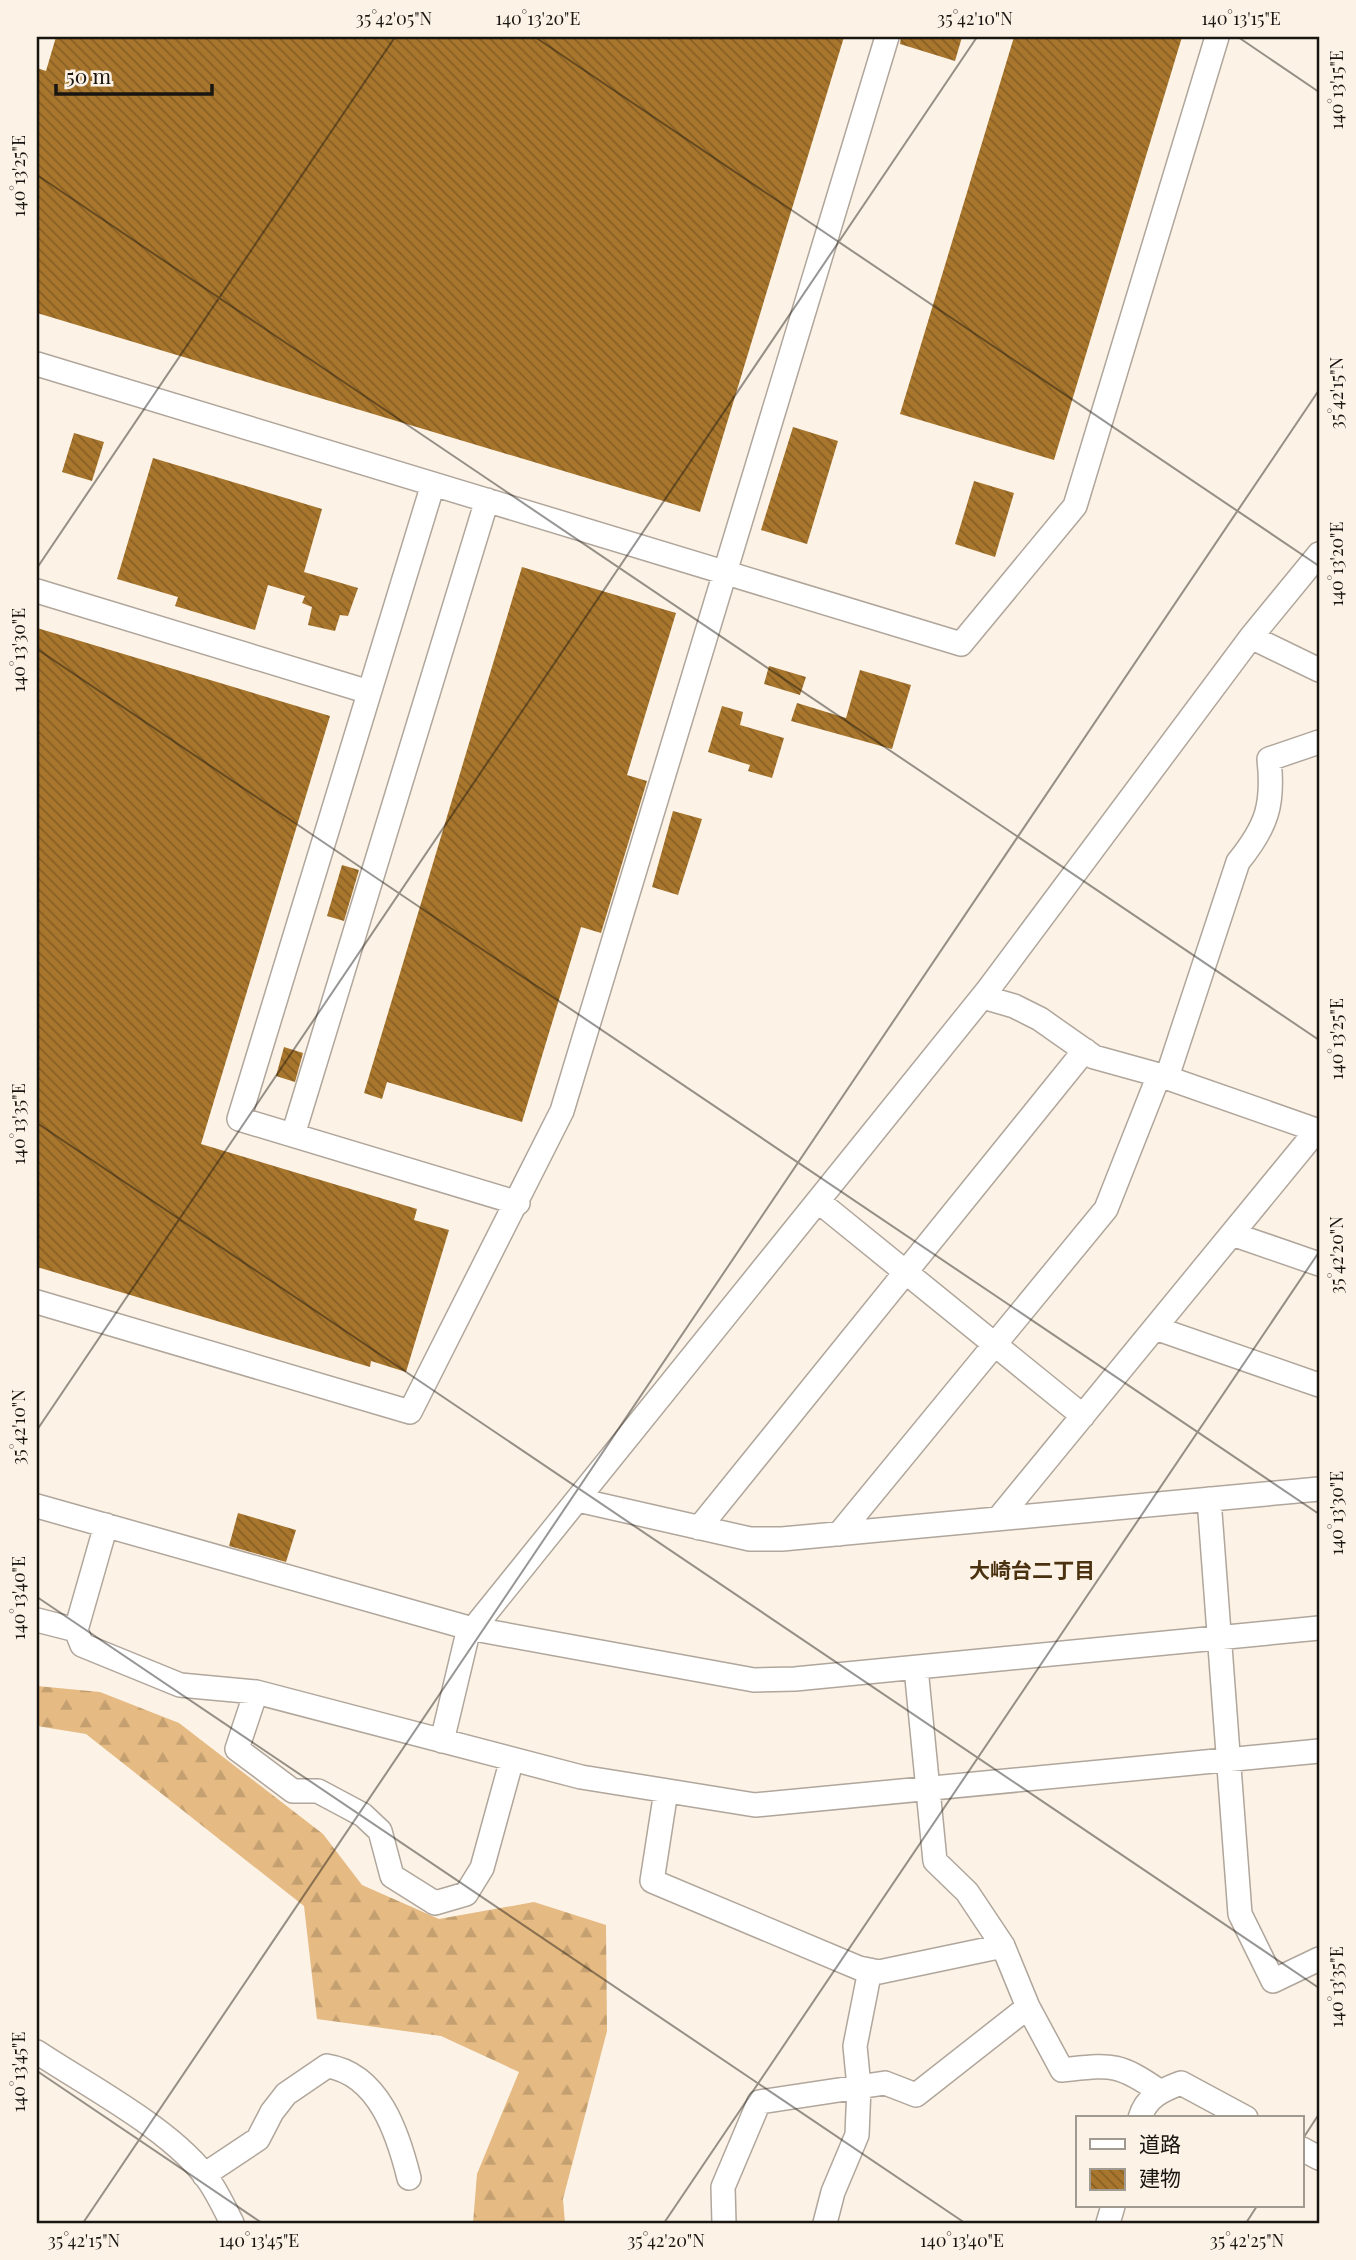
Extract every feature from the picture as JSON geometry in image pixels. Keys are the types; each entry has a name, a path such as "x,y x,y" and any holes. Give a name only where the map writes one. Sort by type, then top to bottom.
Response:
{"street":[{"path":"37,1302 410,1412 518,1203 562,1111 887,37"},
{"path":"37,364 961,644 1075,506 1216,37"},
{"path":"433,484 239,1119 518,1203"},
{"path":"293,1135 486,500"},
{"path":"442,1741 471,1629 982,997 1251,638 1319,554"},
{"path":"37,592 369,692"},
{"path":"1251,638 1319,670"},
{"path":"839,1534 1106,1209 1163,1076 1238,862 1255,842 1269,812 1272,786 1269,759 1319,742"},
{"path":"982,997 1013,1006 1040,1019 1094,1056 1163,1076 1318,1131 998,1519"},
{"path":"699,1528 1085,1050"},
{"path":"818,1201 1083,1416"},
{"path":"1232,1234 1319,1264"},
{"path":"1155,1328 1319,1385"},
{"path":"578,1500 750,1539 839,1534 1319,1489"},
{"path":"1209,1499 1240,1914 1273,1981 1319,1959"},
{"path":"37,1506 471,1629 754,1680 916,1668 1319,1628"},
{"path":"106,1525 76,1630 82,1645 180,1685 256,1692 580,1777 755,1805 1319,1751"},
{"path":"37,1620 76,1630"},
{"path":"916,1668 934,1861 967,1892 1003,1946 1028,2007 1062,2070 1110,2065 1129,2070 1159,2091"},
{"path":"256,1692 237,1749 293,1791 318,1791 363,1815 380,1831 392,1877 435,1903 466,1894 482,1868 512,1759"},
{"path":"666,1791 652,1881 878,1972 1003,1946"},
{"path":"825,2223 833,2192 858,2135 859,2087 855,2046 870,1970"},
{"path":"724,2223 723,2188 759,2102 885,2083 916,2095 1028,2007"},
{"path":"37,2052 165,2137 204,2175 232,2223"},
{"path":"204,2175 258,2139 272,2112 286,2094 327,2066 359,2077 373,2094 397,2133 409,2178"},
{"path":"1141,2116 1143,2109 1159,2091 1181,2083 1242,2116"}],"green space":[{"path":"37,1686 100,1692 179,1723 323,1834 362,1885 439,1919 534,1902 606,1925 607,2031 563,2199 565,2223 473,2223 477,2174 519,2072 441,2036 317,2019 304,1906 86,1734 37,1726"}],"building":[{"path":"56,37 844,37 700,512 37,313 37,68 46,71"},
{"path":"901,37 962,37 955,61 900,44"},
{"path":"1014,37 1182,37 1054,460 900,414"},
{"path":"793,427 838,441 807,544 761,530"},
{"path":"74,433 104,442 92,481 62,472"},
{"path":"153,458 322,509 304,572 358,588 348,616 340,615 335,631 308,625 312,607 302,603 305,596 268,585 255,630 175,606 178,597 117,579"},
{"path":"974,481 1014,493 995,557 955,544"},
{"path":"522,567 676,613 627,775 647,781 601,933 581,927 522,1122 387,1082 382,1099 364,1093"},
{"path":"37,628 330,716 201,1144 417,1209 414,1220 449,1230 406,1372 371,1361 370,1367 37,1267"},
{"path":"769,666 806,677 800,695 764,684"},
{"path":"860,670 911,685 892,749 791,721 797,703 846,718"},
{"path":"722,706 743,712 740,725 784,738 772,778 748,771 750,765 708,752"},
{"path":"673,811 702,819 678,895 652,887"},
{"path":"342,865 359,870 344,921 327,916"},
{"path":"284,1047 303,1053 295,1082 276,1076"},
{"path":"238,1513 296,1530 286,1562 229,1546"}],"district":[{"name":"大崎台二丁目","path":"1032,1571"}]}
